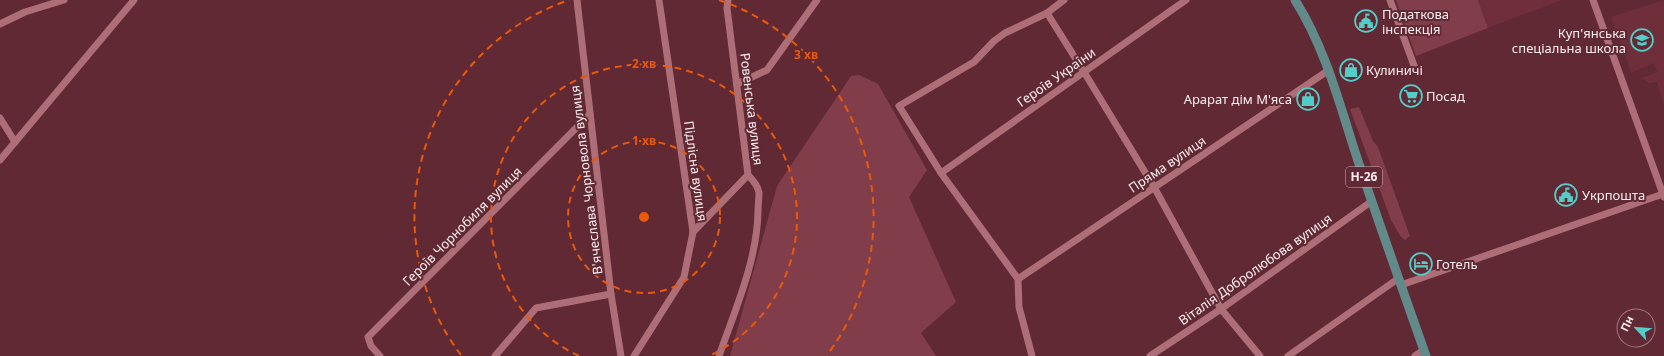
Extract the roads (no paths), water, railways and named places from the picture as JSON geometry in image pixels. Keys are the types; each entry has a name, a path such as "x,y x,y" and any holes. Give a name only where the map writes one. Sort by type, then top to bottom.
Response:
{"main road":[{"name":"Н-26","path":"1295,0 1314,34 1329,70 1372,201 1425,353"}],"street":[{"path":"0,24 25,12 64,0"},
{"path":"0,160 134,0"},
{"name":"В'ячеслава Чорновола вулиця","path":"577,0 611,294 621,356"},
{"name":"Підлісна вулиця","path":"634,356 684,277 693,232 659,0"},
{"name":"Ровенська вулиця","path":"719,356 743,288 758,229 759,193 757,186 748,175 727,8 728,0"},
{"path":"737,84 767,70 817,0"},
{"path":"1032,356 1019,307 1018,279 941,173 900,106 974,62 994,41 1005,33 1047,13 1064,0"},
{"name":"Героїв України","path":"941,173 1186,0"},
{"path":"1390,0 1416,71"},
{"path":"1288,356 1400,282 1663,196 1593,0"},
{"path":"1047,13 1154,187 1221,309 1260,356"},
{"name":"Пряма вулиця","path":"1018,279 1329,70"},
{"name":"Героїв Чорнобиля вулиця","path":"380,356 371,346 368,337 590,114"},
{"path":"0,118 15,142"},
{"path":"693,232 748,175"},
{"name":"Віталія Добролюбова вулиця","path":"1150,356 1221,309 1372,201"},
{"path":"495,356 536,308 611,294"},
{"path":"1415,356 1425,353"}],"place":[{"name":"Податкова інспекція","path":"1366,21"},
{"name":"Куп'янська спеціальна школа","path":"1642,40"},
{"name":"Кулиничі","path":"1351,70"},
{"name":"Посад","path":"1411,96"},
{"name":"Арарат дім М'яса","path":"1308,99"},
{"name":"Укрпошта","path":"1566,195"},
{"name":"Готель","path":"1421,264"}]}
